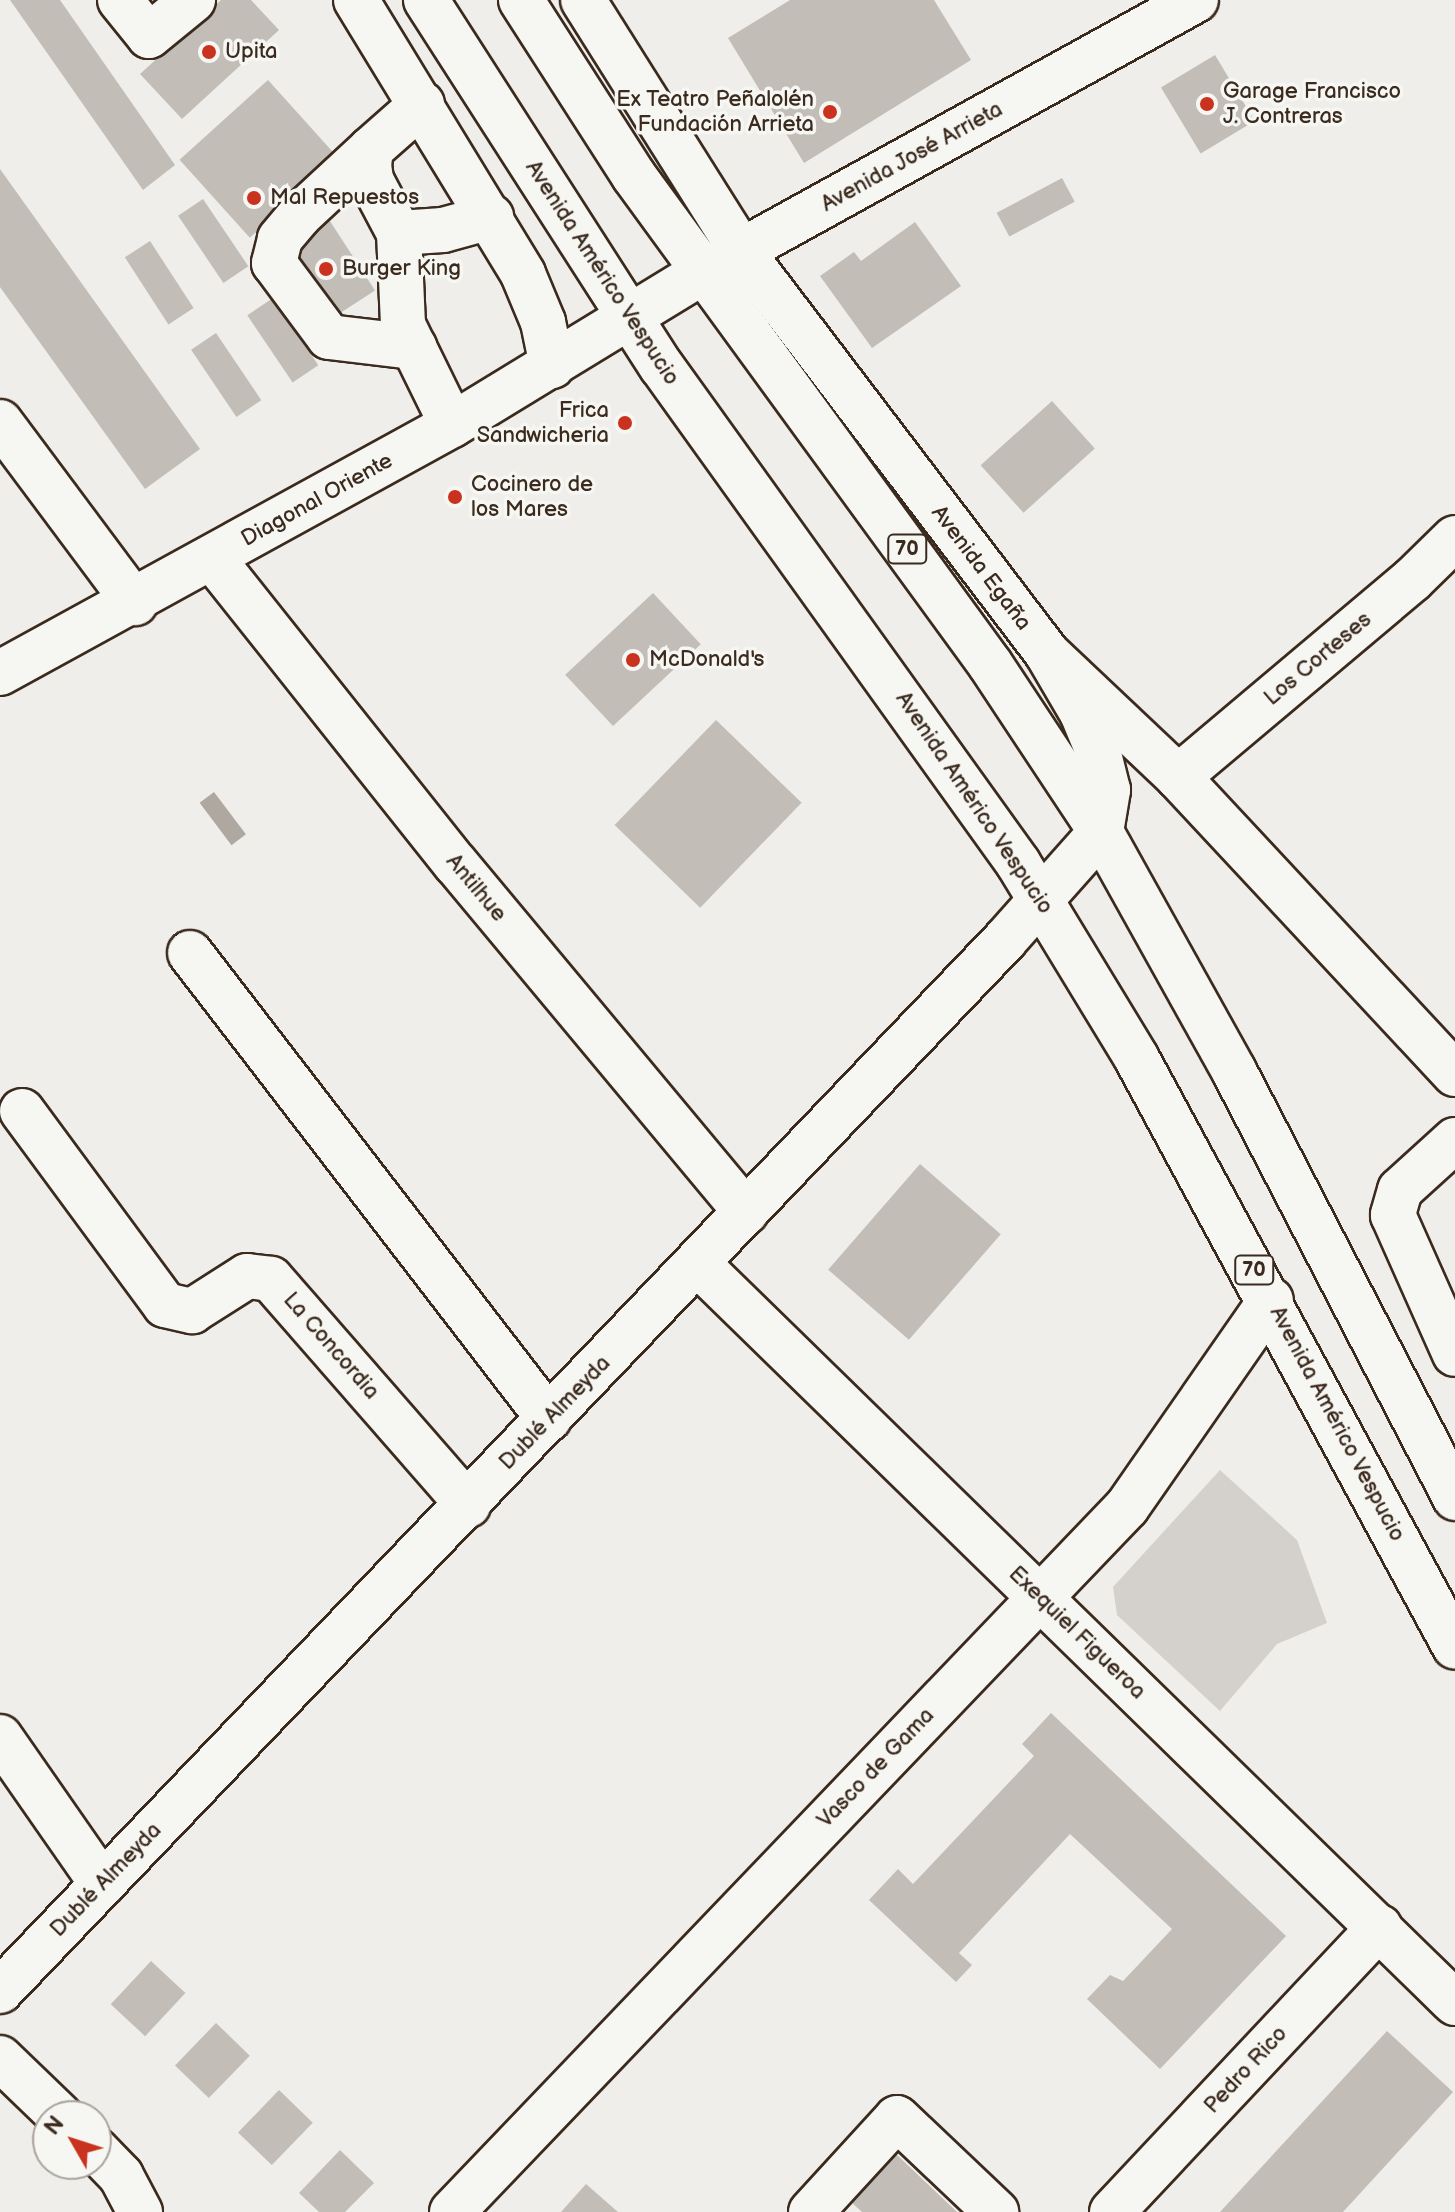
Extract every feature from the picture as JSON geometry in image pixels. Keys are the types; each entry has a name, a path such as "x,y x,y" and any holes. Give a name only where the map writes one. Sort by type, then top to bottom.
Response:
{"street":[{"path":"120,0 149,36 193,0"},
{"path":"356,0 491,217 534,298 552,366"},
{"name":"Avenida Américo Vespucio","path":"426,0 629,318 959,776 1041,901 1137,1059 1271,1300 1455,1647"},
{"name":"70","path":"521,0 703,272 990,664 1101,832 1234,1071 1455,1498"},
{"name":"Avenida Egaña","path":"583,0 742,252 1047,653 1178,777 1455,1074"},
{"name":"Avenida José Arrieta","path":"629,318 703,272 1196,0"},
{"path":"414,347 329,337 274,263 280,239 299,216 422,104"},
{"path":"371,149 371,180 399,233 403,325 452,425"},
{"path":"399,233 419,234 491,217"},
{"name":"Diagonal Oriente","path":"0,673 135,603 452,425 629,318"},
{"path":"0,422 135,603"},
{"name":"Los Corteses","path":"1178,777 1412,580 1455,538"},
{"name":"Antilhue","path":"213,559 456,864 746,1212"},
{"path":"1047,653 1082,713 1099,754 1108,790 1101,832"},
{"name":"Dublé Almeyda","path":"1,1987 698,1264 1041,901 1101,832"},
{"path":"190,953 549,1419"},
{"name":"La Concordia","path":"22,1111 165,1305 192,1311 247,1276 271,1279 468,1505"},
{"path":"1455,1140 1408,1180 1395,1202 1395,1229 1455,1354"},
{"name":"Exequiel Figueroa","path":"698,1264 1455,2003"},
{"name":"Vasco de Gama","path":"452,2212 1148,1483 1271,1300"},
{"path":"0,1737 102,1884"},
{"name":"Pedro Rico","path":"1112,2212 1380,1927"},
{"path":"0,2058 43,2100"},
{"path":"811,2212 897,2118 996,2212"},
{"path":"112,2167 121,2176 140,2212"}],"shaded area":[{"path":"214,792 246,834 232,845 200,803"},
{"path":"1220,1470 1297,1540 1327,1623 1277,1644 1220,1711 1117,1615 1113,1587"}],"building":[{"path":"10,0 60,0 175,165 143,190"},
{"name":"Upita","path":"221,0 251,0 279,30 182,119 140,74"},
{"name":"Ex Teatro Peñalolén Fundación Arrieta","path":"790,0 934,0 971,60 804,163 728,38"},
{"name":"Garage Francisco J. Contreras","path":"1215,55 1255,121 1201,153 1161,87"},
{"name":"Mal Repuestos","path":"268,80 338,158 250,238 180,160"},
{"path":"0,169 200,449 145,489 0,287"},
{"path":"1062,178 1075,202 1009,237 997,213"},
{"path":"203,199 248,266 223,283 178,216"},
{"name":"Burger King","path":"326,215 375,290 326,323 277,247"},
{"path":"915,222 961,286 872,348 820,276 854,252 861,261"},
{"path":"150,241 194,308 168,324 125,257"},
{"path":"273,298 318,365 293,382 247,315"},
{"path":"216,333 261,400 236,417 191,350"},
{"path":"1052,401 1095,449 1023,513 981,465"},
{"name":"McDonald's","path":"653,593 701,644 613,726 565,675"},
{"path":"716,720 802,803 700,908 615,825"},
{"path":"920,1164 1001,1234 909,1340 828,1270"},
{"path":"1051,1713 1286,1936 1160,2069 1087,1999 1110,1975 1123,1981 1172,1929 1070,1834 959,1953 972,1965 956,1982 869,1900 898,1869 913,1884 1034,1756 1022,1744"},
{"path":"151,1961 185,1993 145,2036 111,2004"},
{"path":"216,2023 250,2056 209,2098 175,2065"},
{"path":"1387,2031 1453,2092 1343,2212 1220,2212"},
{"path":"279,2090 313,2123 272,2165 238,2132"},
{"path":"340,2150 374,2183 345,2212 319,2212 299,2193"},
{"path":"896,2154 957,2212 862,2212 851,2202"},
{"path":"586,2184 618,2212 561,2212"}],"place":[{"name":"Upita","path":"209,52"},
{"name":"Garage Francisco J. Contreras","path":"1207,104"},
{"name":"Ex Teatro Peñalolén Fundación Arrieta","path":"830,112"},
{"name":"Mal Repuestos","path":"254,198"},
{"name":"Burger King","path":"326,269"},
{"name":"Frica Sandwicheria","path":"625,423"},
{"name":"Cocinero de los Mares","path":"455,497"},
{"name":"McDonald's","path":"633,660"}]}
